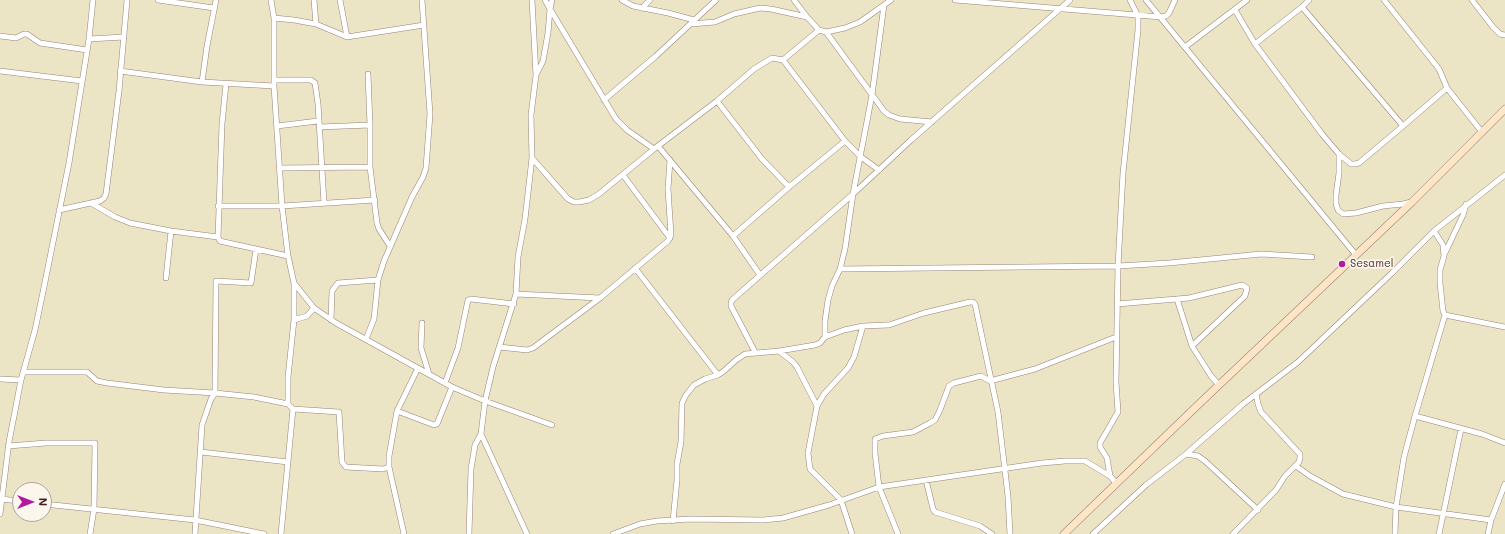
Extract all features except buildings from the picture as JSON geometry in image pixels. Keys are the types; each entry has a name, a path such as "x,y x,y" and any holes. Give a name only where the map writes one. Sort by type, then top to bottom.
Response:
{"street":[{"path":"0,514 8,446 21,380 36,323 68,163 89,39 93,0"},
{"path":"59,210 100,201 106,194 127,0"},
{"path":"158,0 214,8"},
{"path":"202,82 216,0"},
{"path":"271,0 274,18 274,86 282,206 288,256 294,283 294,320 288,376 288,404"},
{"path":"314,0 316,24"},
{"path":"340,0 347,38"},
{"path":"366,339 374,319 378,280 390,246 412,197 423,177 428,155 430,114 422,0"},
{"path":"469,534 471,469 475,445 481,434 485,401 504,328 514,304 518,257 525,219 532,158 531,115 536,75 532,0"},
{"path":"545,0 616,119 627,130 656,147 670,160 733,236 760,275"},
{"path":"536,75 543,61 546,48 552,0"},
{"path":"622,0 633,6 668,13 692,22 715,22 734,14 760,8 807,16"},
{"path":"642,8 650,0"},
{"path":"604,100 716,0"},
{"path":"794,0 819,30 826,32 845,28 860,22 891,0"},
{"path":"955,0 1160,17 1166,16 1169,13 1175,0"},
{"path":"754,352 740,326 731,303 760,275 1070,0"},
{"path":"1110,476 1107,458 1100,447 1100,444 1118,412 1116,337 1118,266 1123,173 1138,30 1138,16 1130,0"},
{"path":"1146,0 1356,254"},
{"path":"1185,47 1236,10 1247,0"},
{"path":"1255,44 1309,0"},
{"path":"1384,0 1439,68 1447,88 1481,132"},
{"path":"1472,0 1493,27 1500,34 1505,35"},
{"path":"825,337 825,321 828,300 832,286 840,269 845,249 853,194 872,96 884,5"},
{"path":"1302,7 1403,126"},
{"path":"1236,10 1255,44 1322,134 1339,154 1351,164 1359,163 1447,88"},
{"path":"274,18 316,24 347,38 424,25"},
{"path":"783,60 819,30"},
{"path":"826,32 884,111 894,118 932,122"},
{"path":"0,36 16,38 27,34 40,43 87,50"},
{"path":"89,39 124,37"},
{"path":"532,158 568,199 574,202 589,200 717,101 754,69 768,59 775,58 783,60 844,142 879,170"},
{"path":"0,71 82,81"},
{"path":"120,71 202,82 274,86"},
{"path":"368,74 370,167 378,226 390,246"},
{"path":"275,80 313,81 316,85 324,203"},
{"path":"226,84 222,124 218,237 222,242 288,256"},
{"path":"717,101 762,159 789,187"},
{"path":"1064,534 1412,202 1505,109"},
{"path":"277,126 318,124 370,125"},
{"path":"733,236 789,187 844,142"},
{"path":"1339,154 1336,204 1338,210 1343,214 1356,213 1383,206 1412,202"},
{"path":"499,347 526,350 533,348 600,298 670,238 668,189 670,160"},
{"path":"280,168 370,167"},
{"path":"1092,534 1146,485 1186,454 1256,394 1298,362 1392,273 1434,230 1505,174"},
{"path":"623,175 670,238"},
{"path":"218,206 282,206 375,200"},
{"path":"91,203 115,217 130,223 171,231 218,237"},
{"path":"1395,534 1396,506 1404,457 1445,315 1443,311 1440,270 1444,256 1463,215 1466,204"},
{"path":"1434,230 1442,242 1444,256"},
{"path":"166,278 171,231"},
{"path":"195,534 202,425 211,399 215,393 216,280 252,284 256,249"},
{"path":"840,269 1118,266 1169,263 1254,254 1312,257"},
{"path":"635,268 718,375"},
{"path":"331,320 332,291 338,283 378,280"},
{"path":"294,283 314,308 331,320 452,387 485,401 552,425"},
{"path":"1117,304 1177,300 1242,285 1247,288 1245,296 1192,346"},
{"path":"516,294 600,298"},
{"path":"445,383 458,348 466,319 468,300 471,299 514,304"},
{"path":"1177,300 1192,346 1211,376 1219,385"},
{"path":"673,521 677,464 681,442 682,404 686,395 694,385 705,379 718,375 745,354 754,352 779,351 815,345 820,343 825,337 836,332 863,326 889,325 924,313 973,302 975,304 990,381 998,412 1005,469 1010,534"},
{"path":"294,320 307,316 314,308"},
{"path":"1445,315 1505,327"},
{"path":"422,323 421,348 429,374"},
{"path":"852,534 841,500 810,469 808,453 817,406 824,394 848,368 854,357 863,326"},
{"path":"898,534 879,487 875,439 883,436 913,432 935,420 949,386 954,383 982,376 990,381 1035,369 1116,337"},
{"path":"779,351 797,367 817,406"},
{"path":"404,534 389,467 389,456 397,411 418,368"},
{"path":"23,372 87,372 97,381 107,383 164,390 254,397 288,404 293,409 339,412 342,462 346,466 389,467"},
{"path":"0,379 21,380"},
{"path":"397,411 434,425 437,424 452,387"},
{"path":"1232,534 1258,510 1276,490 1289,471 1299,462 1300,454 1263,414 1258,404 1256,394"},
{"path":"281,534 293,409"},
{"path":"1415,416 1505,443"},
{"path":"1439,534 1461,429"},
{"path":"481,434 527,534"},
{"path":"8,446 46,443 95,444 94,509 90,534"},
{"path":"201,452 288,462"},
{"path":"1186,454 1198,456 1205,460 1258,510"},
{"path":"614,534 640,524 657,521 690,519 763,520 783,518 879,487 1065,461 1085,461 1110,476 1116,483"},
{"path":"1296,466 1310,476 1344,494 1396,506 1491,520"},
{"path":"926,480 935,512 980,526 992,534"},
{"path":"1488,534 1491,520 1505,484"},
{"path":"1,499 12,500"},
{"path":"52,505 195,520 264,534"}],"place":[{"name":"Sesamel","path":"1342,264"}]}
